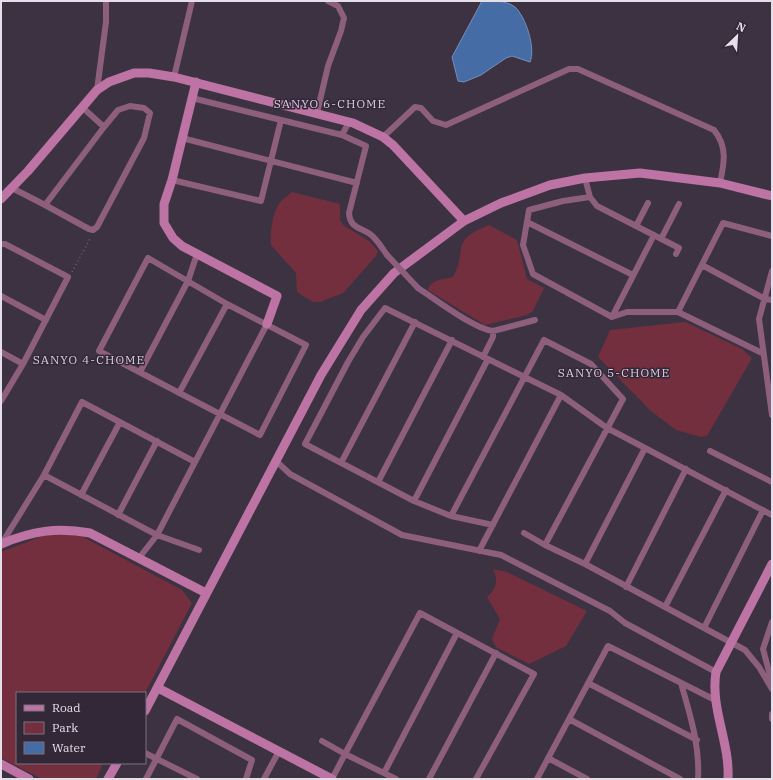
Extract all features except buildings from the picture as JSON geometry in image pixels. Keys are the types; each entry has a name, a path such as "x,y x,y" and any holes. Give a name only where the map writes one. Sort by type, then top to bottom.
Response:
{"street":[{"path":"97,90 106,22 106,1"},
{"path":"174,77 192,1"},
{"path":"317,113 328,66 341,31 344,18 338,6 328,1"},
{"path":"383,137 415,107 421,108 433,121 446,125 569,69 578,69 714,130 720,137 725,162 720,183"},
{"path":"1,199 97,90 109,82 134,73 149,73 196,82 317,113 349,122 383,137 393,145 464,221"},
{"path":"139,558 156,535 195,462 267,324 277,296 182,246 173,238 164,223 164,204 172,180 196,82"},
{"path":"192,98 342,135 366,146 349,213 349,219 352,224 370,234 380,244 387,255 418,288 460,316 487,330 493,331 534,320"},
{"path":"12,188 89,229 94,230 97,227 144,138 150,113 144,108 130,106 118,110 45,205"},
{"path":"82,107 104,127"},
{"path":"172,180 261,201 281,120"},
{"path":"342,135 349,122"},
{"path":"182,138 357,183"},
{"path":"146,709 321,375 361,310 394,273 464,221 501,203 529,192 550,185 584,178 640,173 720,183 772,196"},
{"path":"584,178 590,197 597,206 678,248 676,254"},
{"path":"590,197 563,201 529,210 523,245 533,274 612,318"},
{"path":"636,226 648,203"},
{"path":"661,239 679,204"},
{"path":"527,222 633,275"},
{"path":"678,312 723,223 772,236"},
{"path":"612,318 654,235"},
{"path":"1,244 5,244 68,276 23,364 1,401"},
{"path":"140,372 188,281 197,254"},
{"path":"148,258 227,304 306,345 260,435 99,351 148,258"},
{"path":"702,265 765,299 772,300"},
{"path":"772,271 759,318 762,353 772,415"},
{"path":"1,296 46,320"},
{"path":"179,393 227,304"},
{"path":"493,524 451,516 414,501 305,444 362,337 385,308 561,395 607,428 772,515"},
{"path":"612,318 627,312 678,312 762,353"},
{"path":"341,463 415,322"},
{"path":"414,501 485,358 493,337 493,331"},
{"path":"378,482 452,340"},
{"path":"451,516 544,340 591,364 623,399 545,544"},
{"path":"1,352 23,364"},
{"path":"479,551 561,395"},
{"path":"2,544 44,475 82,402 195,462"},
{"path":"81,495 120,422"},
{"path":"118,515 157,442"},
{"path":"585,564 645,448"},
{"path":"710,451 772,482"},
{"path":"276,461 290,474 402,535 501,555 610,611 625,623 716,672"},
{"path":"626,587 686,469"},
{"path":"44,475 156,535 199,550"},
{"path":"664,607 726,490"},
{"path":"704,628 763,510"},
{"path":"2,544 24,534 69,529 90,533 206,593"},
{"path":"524,533 745,650 759,667 772,689"},
{"path":"728,779 728,756 715,700 714,684 716,672 730,642 772,564"},
{"path":"158,688 332,779 420,613 534,674 476,779"},
{"path":"772,622 763,649 772,683"},
{"path":"384,773 457,632"},
{"path":"537,779 608,646 715,700"},
{"path":"429,779 496,653"},
{"path":"588,683 697,740"},
{"path":"681,683 697,740 699,760 698,779"},
{"path":"146,779 155,758 178,719 252,760 246,779"},
{"path":"568,719 680,779"},
{"path":"322,741 396,779"},
{"path":"264,779 279,751"},
{"path":"146,754 197,779"},
{"path":"548,758 587,779"},
{"path":"1,764 29,779"},
{"path":"108,779 116,764"}],"path":[{"path":"68,276 71,275 94,230"}],"green space":[{"path":"292,192 340,204 340,220 343,225 369,241 378,251 376,256 343,293 320,302 313,302 297,292 296,273 271,245 273,218 280,202"},
{"path":"489,225 517,240 527,279 544,288 533,311 527,315 485,325 428,290 435,282 453,277 460,259 464,241 468,236"},
{"path":"685,322 742,349 752,358 707,436 701,437 676,430 651,411 598,357 610,330"},
{"path":"61,533 83,537 182,590 192,603 146,692 16,692 16,764 103,764 96,779 42,779 1,758 1,552 43,536"},
{"path":"493,569 507,572 587,611 566,646 529,664 496,647 492,639 500,619 487,597 493,591 496,584 496,577"}],"water":[{"path":"482,1 499,1 515,7 523,18 529,33 532,56 530,62 512,56 506,58 481,75 464,82 458,81 452,57"}],"district":[{"name":"SANYO 6-CHOME","path":"330,103"},
{"name":"SANYO 4-CHOME","path":"89,359"},
{"name":"SANYO 5-CHOME","path":"614,372"}]}
